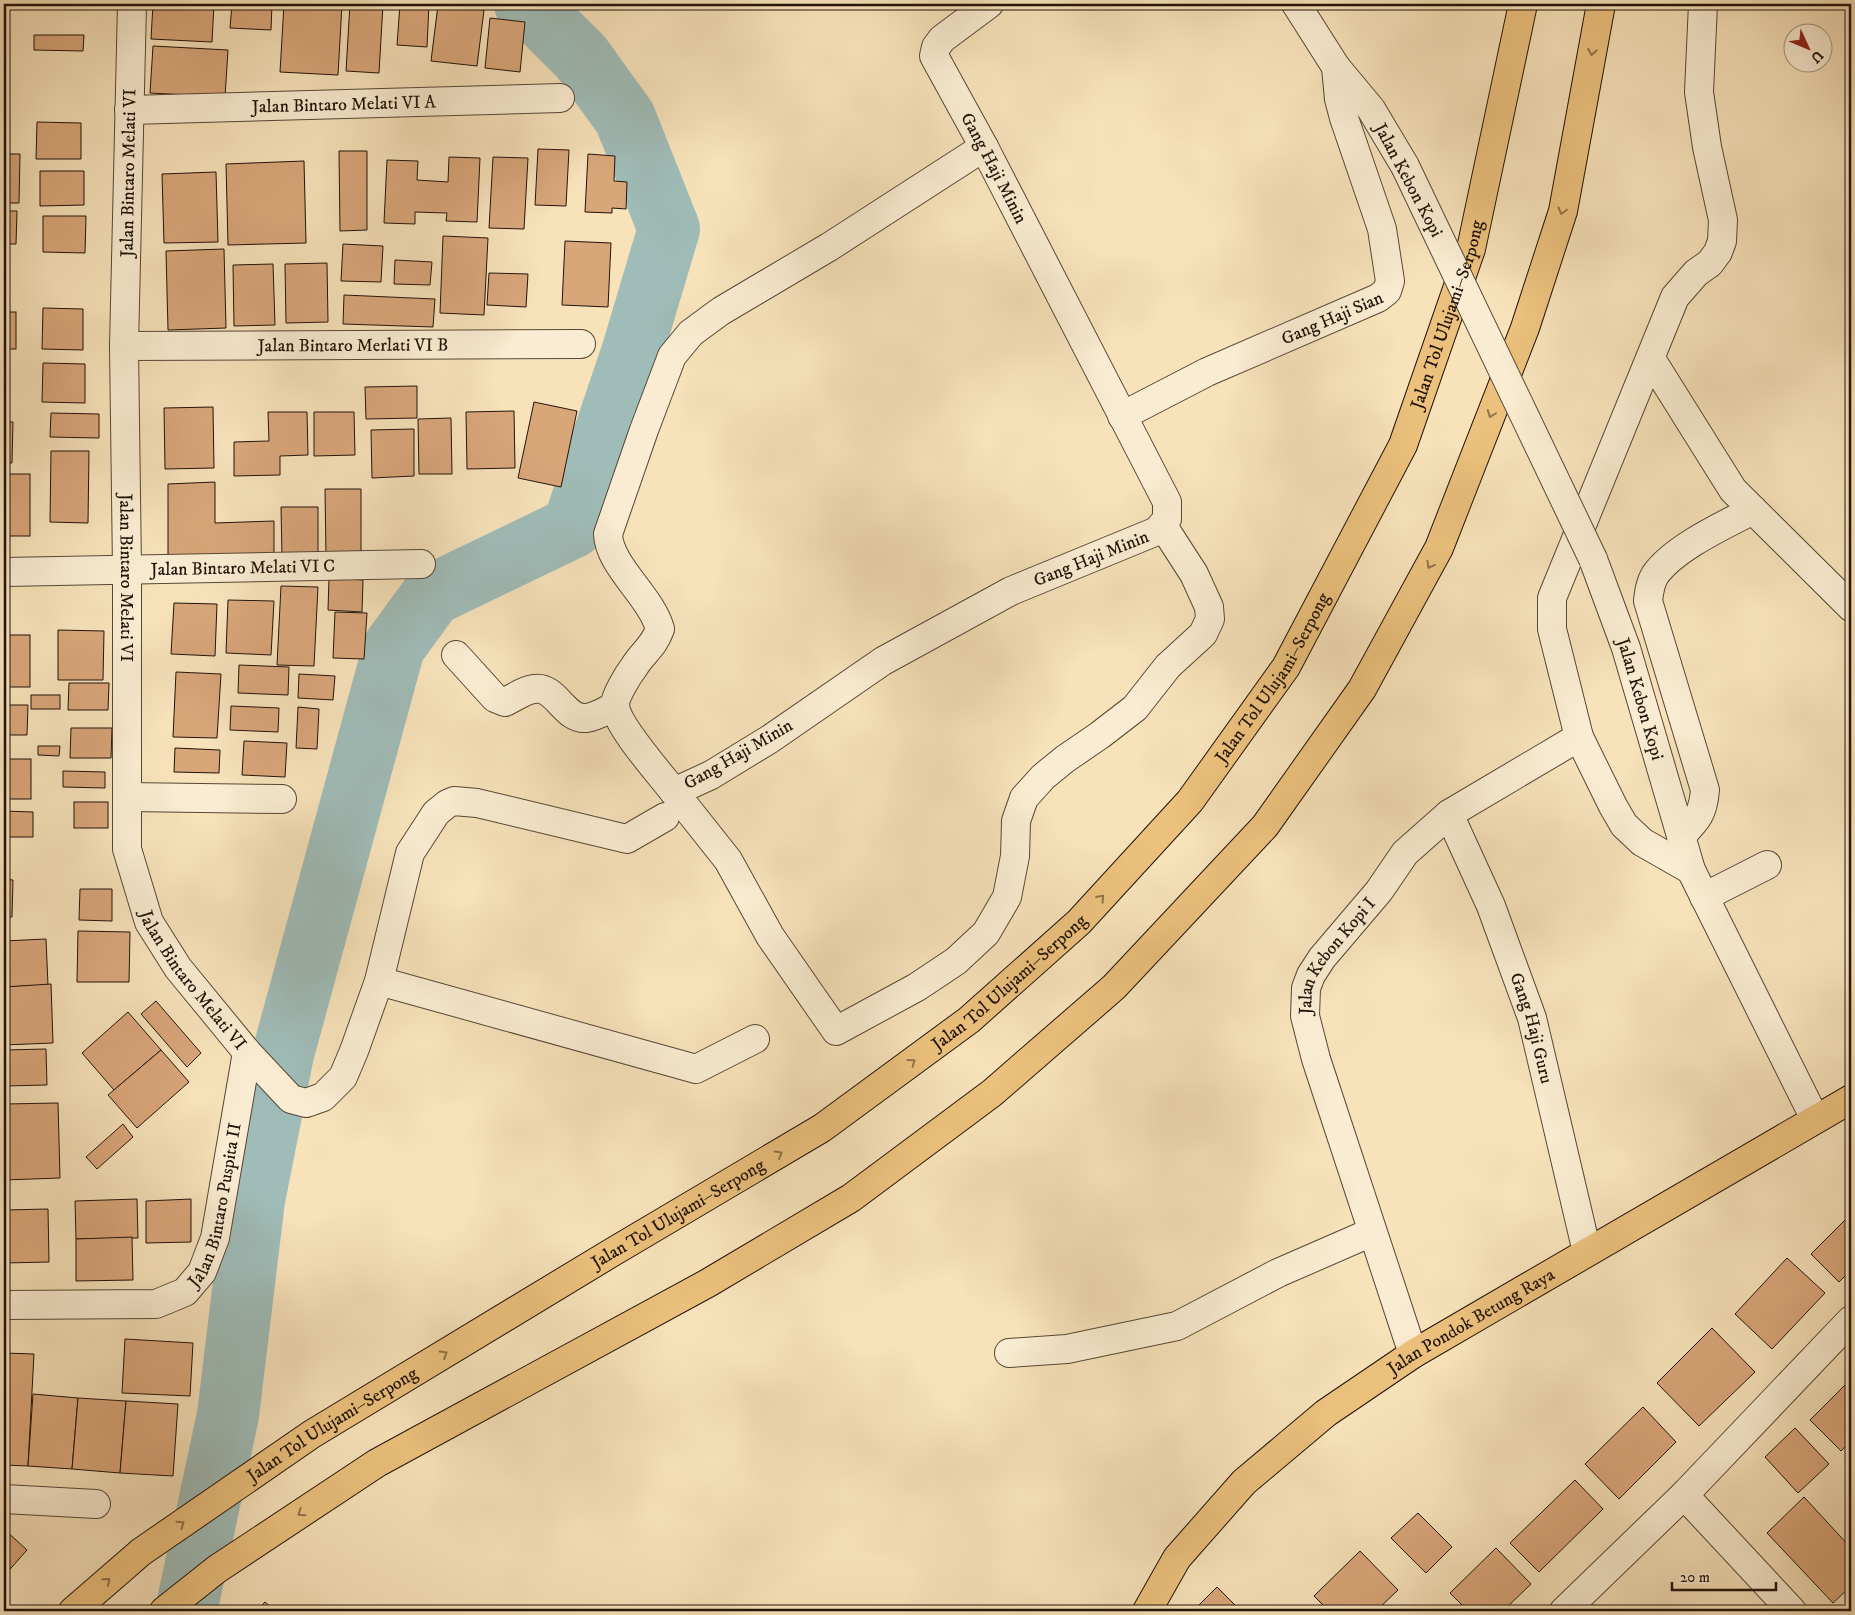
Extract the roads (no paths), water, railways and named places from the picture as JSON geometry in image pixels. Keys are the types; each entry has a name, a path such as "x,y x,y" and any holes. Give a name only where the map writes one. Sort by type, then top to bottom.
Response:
{"main road":[{"name":"Jalan Tol Ulujami–Serpong","path":"73,1611 141,1552 312,1434 611,1252 822,1128 969,1020 1079,922 1190,801 1286,667 1403,446 1471,249 1523,4"},
{"path":"164,1611 217,1569 377,1463 708,1283 851,1198 992,1093 1114,987 1265,826 1362,688 1439,548 1525,328 1563,211 1601,4"},
{"name":"Jalan Pondok Betung Raya","path":"1147,1611 1177,1558 1244,1482 1326,1413 1413,1354 1851,1098"}],"street":[{"name":"Jalan Bintaro Melati VI","path":"132,4 128,110 124,346 127,569 127,849 149,922 178,968 254,1059 291,1099 306,1103 323,1097 343,1077 379,981"},
{"name":"Gang Haji Minin","path":"989,4 942,39 936,47 934,56 984,147 1167,502 1167,519 1157,531 1011,591 883,661 770,738 710,775 674,792 728,860 770,936 836,1031 917,987 956,961 986,934 1008,897 1015,856 1016,821 1024,798 1042,777 1065,758 1100,735 1135,708 1168,666 1203,634 1210,619 1209,607 1194,574 1163,526"},
{"name":"Jalan Kebon Kopi","path":"1296,4 1336,68 1371,109 1405,166 1593,559 1626,648 1691,870 1815,1119"},
{"path":"1691,870 1642,842 1624,825 1579,737 1552,628 1552,598 1675,297 1696,273 1710,263 1718,252 1722,241 1723,220 1707,147 1699,92 1703,4"},
{"name":"Gang Haji Sian","path":"1122,416 1208,372 1378,298 1387,290 1390,281 1382,229 1344,118 1339,99 1336,68"},
{"name":"Jalan Bintaro Melati VI A","path":"128,110 560,98"},
{"path":"674,792 636,745 618,715 615,706 617,697 634,665 654,643 660,629 650,606 612,553 608,542 608,534 672,356 691,333 721,310 829,247 984,147"},
{"name":"Jalan Bintaro Merlati VI B","path":"124,346 581,344"},
{"path":"1651,359 1733,490 1851,607"},
{"path":"1681,836 1695,822 1704,806 1705,790 1648,601 1649,588 1655,576 1680,552 1709,533 1753,510"},
{"name":"Jalan Bintaro Melati VI C","path":"4,572 421,564"},
{"path":"456,655 495,698 505,702 534,689 545,691 554,697 571,715 581,718 589,718 615,706"},
{"name":"Jalan Kebon Kopi I","path":"1413,1354 1316,1059 1305,1016 1306,988 1311,975 1322,958 1379,892 1406,853 1449,814 1579,737"},
{"path":"127,797 282,799"},
{"path":"665,817 627,839 477,803 454,801 447,804 436,813 410,853 379,981 696,1069 755,1039"},
{"name":"Gang Haji Guru","path":"1449,814 1491,906 1532,1018 1588,1252"},
{"path":"1704,897 1766,865"},
{"name":"Jalan Bintaro Puspita II","path":"4,1305 156,1304 185,1292 202,1272 215,1238 254,1059"},
{"path":"1009,1353 1067,1349 1177,1326 1278,1273 1372,1232"},
{"path":"1564,1611 1684,1495 1851,1320"},
{"path":"1684,1495 1792,1611"},
{"path":"4,1499 96,1504"}],"waterway":[{"path":"186,1611 228,1415 254,1200 283,1054 394,647 432,595 573,527 632,353 669,229 625,118 581,57 532,8 525,4"}]}
